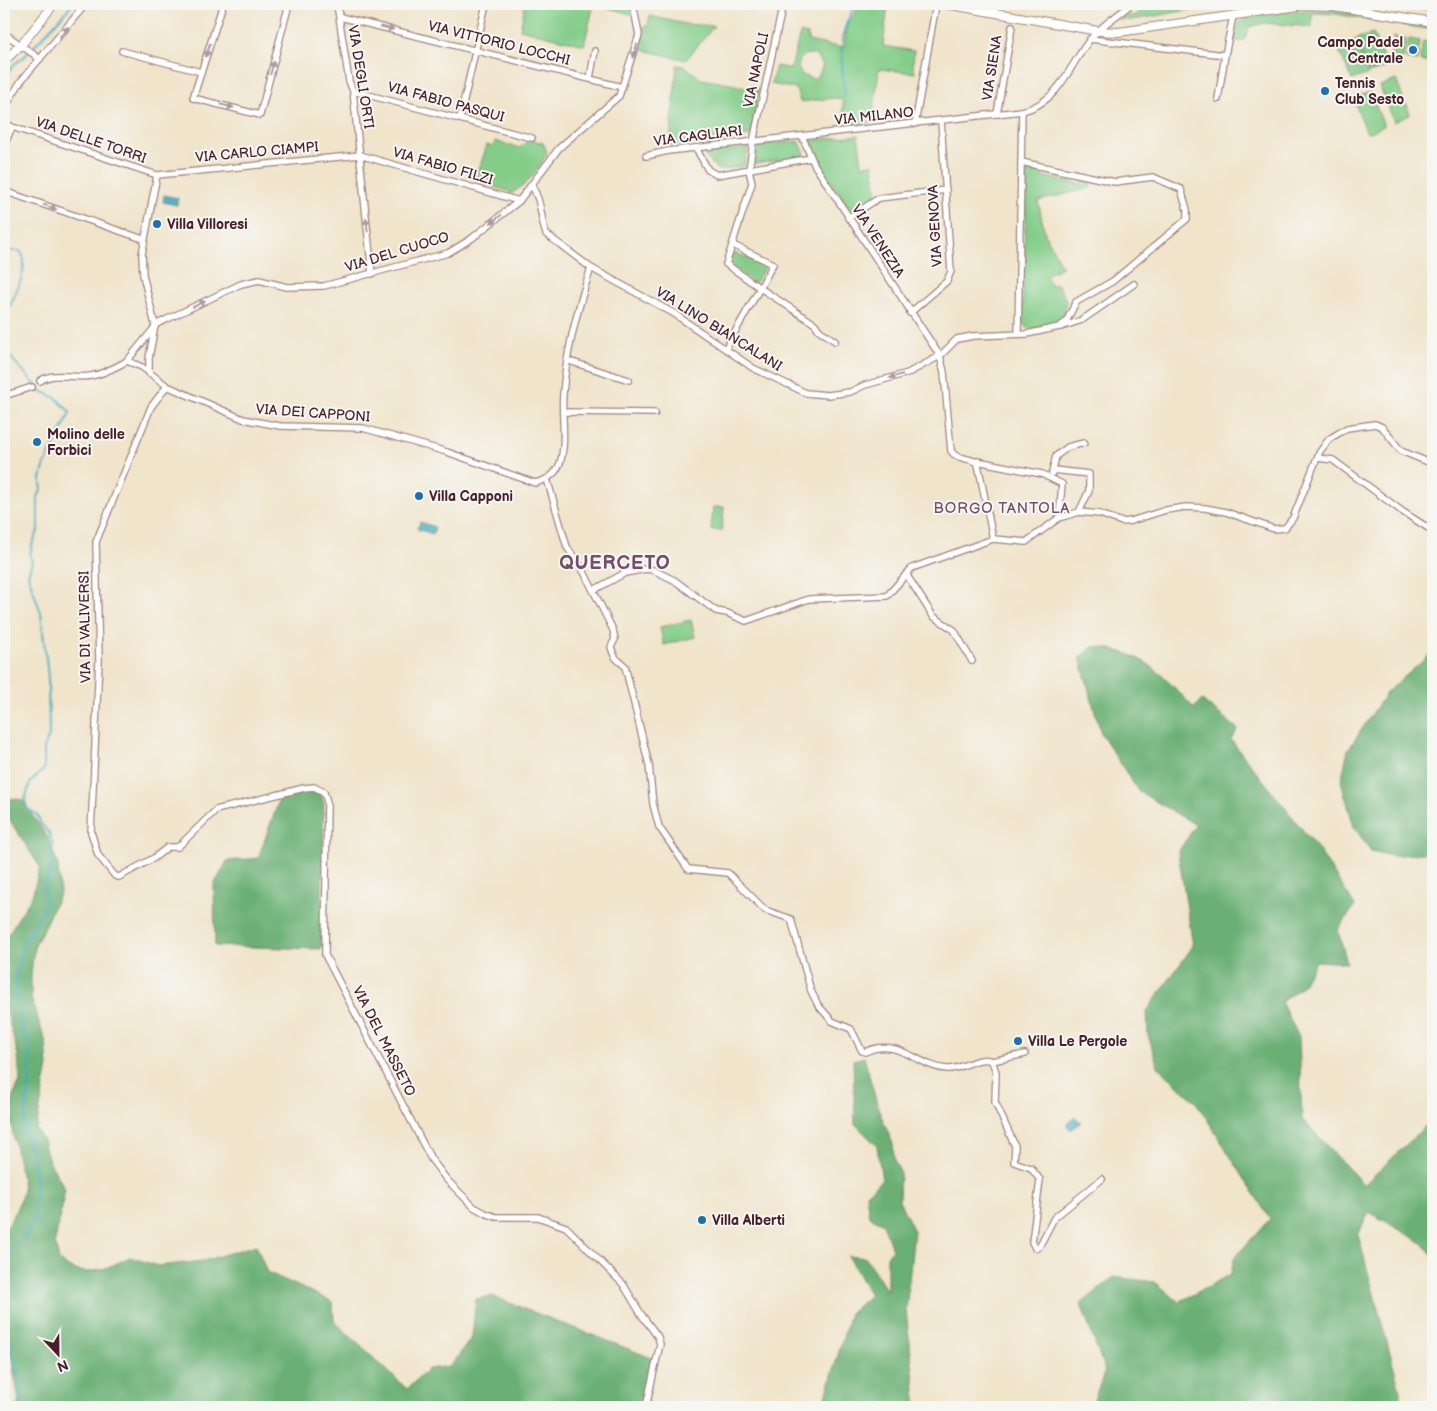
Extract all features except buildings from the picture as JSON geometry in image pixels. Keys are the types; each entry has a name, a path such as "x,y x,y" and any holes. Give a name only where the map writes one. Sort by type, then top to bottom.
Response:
{"main road":[{"path":"6,60 25,47 54,4"},
{"path":"946,4 1098,31 1137,31 1287,7 1320,5 1433,22"}],"street":[{"path":"4,109 38,57 86,4"},
{"path":"223,4 193,98 260,115 289,4"},
{"name":"VIA DEGLI ORTI","path":"337,4 349,81 353,91 372,274"},
{"path":"460,118 486,4"},
{"name":"VIA DEL CUOCO","path":"155,326 241,284 259,280 306,288 324,286 448,253 471,239 519,202 559,148 616,100 639,35 633,4"},
{"name":"VIA NAPOLI","path":"760,288 726,264 752,183 749,170 753,142 783,4"},
{"name":"VIA MILANO","path":"753,142 1022,111 1041,104 1054,94 1090,39 1131,4"},
{"path":"915,124 936,10"},
{"path":"1218,99 1233,16"},
{"name":"VIA VITTORIO LOCCHI","path":"340,17 622,87"},
{"name":"VIA SIENA","path":"997,114 1012,27"},
{"path":"4,33 38,57"},
{"path":"1090,39 1225,55"},
{"path":"122,51 201,72"},
{"path":"590,78 596,51"},
{"name":"VIA FABIO PASQUI","path":"353,91 532,138"},
{"path":"1018,334 1022,111"},
{"name":"VIA GENOVA","path":"910,313 947,281 951,271 941,121"},
{"name":"VIA DELLE TORRI","path":"4,122 12,127 157,175 143,238 143,275 155,326 149,358 149,373"},
{"path":"4,146 12,127"},
{"name":"VIA VENEZIA","path":"802,136 811,158 848,218 940,356"},
{"name":"VIA CAGLIARI","path":"646,156 668,150 753,142"},
{"path":"696,148 708,170 714,174 749,170 811,158"},
{"name":"VIA CARLO CIAMPI","path":"157,175 360,155"},
{"name":"VIA FABIO FILZI","path":"360,155 519,202"},
{"path":"1021,162 1115,182 1153,177 1181,189 1187,208 1188,215 1185,223 1113,281 1076,302 1066,322 1059,327"},
{"name":"VIA LINO BIANCALANI","path":"531,185 542,208 546,234 591,268 673,313 753,368 806,393 828,395 850,392 865,385 908,373 940,356 957,339 973,336 1018,334 1059,327 1082,320 1134,284"},
{"path":"848,218 879,198 946,190"},
{"path":"4,192 143,238"},
{"path":"726,348 773,264 733,246"},
{"path":"591,268 584,289 563,394 560,463 554,473 547,479 567,547 594,590 613,630 615,638 611,647 613,655 616,660 625,666 650,766 653,804 659,827 688,869 728,873 764,910 792,919 811,991 818,1005 832,1021 851,1029 862,1051 865,1052 876,1048 902,1050 931,1065 946,1069 967,1066 985,1059 992,1061 1025,1054"},
{"path":"760,288 815,324 819,330 835,341"},
{"path":"40,381 46,377 56,376 91,376 127,361 155,326"},
{"path":"940,356 944,372 950,452 957,457 1051,478 1062,484 1059,518"},
{"name":"VIA DEI CAPPONI","path":"127,361 142,367 167,386 230,414 258,423 280,426 363,428 447,452 535,483 547,479"},
{"path":"569,361 629,380"},
{"name":"VIA DI VALIVERSI","path":"116,877 98,855 91,832 99,661 96,542 151,407 167,386"},
{"path":"4,396 32,387"},
{"path":"563,412 655,413"},
{"path":"594,590 625,573 646,569 653,570 674,580 716,611 727,613 746,621 809,599 887,596 912,568 930,560 992,539 1026,542 1059,518 1079,512 1100,514 1122,522 1166,510 1186,507 1205,508 1280,529 1285,528 1293,518 1324,446 1337,433 1348,428 1371,423 1382,427 1401,451 1433,464"},
{"path":"1051,478 1056,456 1068,447 1084,443"},
{"path":"1318,458 1333,460 1403,512 1433,531"},
{"path":"977,461 992,539"},
{"path":"1053,470 1089,474 1089,490 1079,512"},
{"path":"906,574 933,616 954,630 972,661"},
{"name":"VIA DEL MASSETO","path":"116,877 134,870 168,847 178,846 216,810 304,788 314,787 324,792 327,802 325,954 430,1159 447,1180 474,1207 496,1217 538,1217 566,1227 623,1284 658,1337 660,1344 646,1407"},
{"path":"992,1061 996,1072 995,1102 1014,1146 1014,1162 1031,1168 1040,1180 1032,1242 1035,1248 1039,1247 1054,1218 1102,1179"}],"green space":[{"path":"525,4 594,4 584,45 520,29"},
{"path":"594,4 631,4 634,15"},
{"path":"861,4 888,4 883,46 914,51 913,65 915,73 879,69 872,123 843,127 843,100 835,98 800,102 796,89 771,84 776,66 791,69 800,33 808,35 808,41 844,48 847,24","holes":["806,54 815,55 823,64 819,75 813,79 802,75 798,68 800,60"]},
{"path":"1149,4 1223,4 1132,20 1119,20 1123,16 1136,15"},
{"path":"1395,4 1433,4 1433,11"},
{"path":"1303,10 1336,10 1433,26 1433,30 1335,14 1312,13 1312,27 1264,23 1249,27 1244,41 1233,41 1240,22 1246,17"},
{"path":"650,16 685,24 714,26 686,60 639,49 644,26 648,26"},
{"path":"1373,33 1387,67 1369,73 1356,39"},
{"path":"1394,37 1406,39 1403,59 1391,57"},
{"name":"Campo Padel Centrale","path":"1409,39 1420,41 1417,61 1406,59"},
{"path":"1354,40 1368,74 1352,80 1337,46"},
{"path":"1423,41 1433,43 1431,63 1420,61"},
{"path":"677,65 685,66 701,79 759,89 751,136 670,145"},
{"path":"1396,80 1410,115 1394,122 1380,86"},
{"path":"1370,92 1384,126 1367,133 1353,98"},
{"path":"858,135 862,165 873,164 877,194 851,211 816,159 810,141"},
{"path":"529,139 543,143 547,152 537,170 516,191 510,194 509,191 475,182 487,145 493,147 495,141 520,148"},
{"path":"799,141 805,154 803,156 755,164 754,162 759,145"},
{"path":"748,148 744,166 718,170 704,155 705,152"},
{"path":"1027,169 1038,171 1042,176 1080,184 1085,179 1090,181 1092,186 1038,201 1045,234 1062,267 1046,275 1051,286 1057,283 1067,302 1063,316 1059,320 1048,325 1030,329 1022,322"},
{"path":"735,253 766,265 755,284 728,263"},
{"path":"713,507 724,507 722,531 711,530"},
{"path":"691,620 695,637 664,645 660,627"},
{"path":"1094,646 1112,649 1140,659 1161,674 1194,708 1202,700 1238,729 1231,740 1318,849 1355,906 1338,930 1347,963 1316,961 1302,986 1281,1002 1299,1037 1302,1119 1364,1185 1433,1119 1433,1257 1424,1244 1369,1212 1358,1235 1400,1390 1400,1407 1091,1407 1105,1371 1081,1304 1114,1277 1155,1282 1179,1302 1231,1274 1234,1258 1270,1219 1196,1102 1158,1067 1148,1035 1147,1011 1193,946 1178,852 1196,825 1138,791 1101,733 1080,658"},
{"path":"1433,652 1433,852 1392,856 1371,851 1354,827 1341,781 1348,750 1386,693"},
{"path":"311,790 320,793 324,803 321,949 215,946 214,885 227,861 258,858 281,795"},
{"path":"12,798 22,800 48,838 58,865 60,893 34,948 31,998 46,1043 48,1066 36,1129 43,1140 49,1161 65,1189 55,1242 59,1261 68,1267 86,1272 112,1266 130,1257 158,1266 203,1261 256,1245 267,1272 333,1302 334,1321 407,1389 428,1369 451,1366 472,1337 476,1299 492,1296 652,1358 643,1407 20,1407 4,1316 4,1231 16,1210 23,1189 11,1120 14,1094 20,1082 18,1055 4,1002 4,941 32,896 40,867 9,819 7,803"},
{"path":"864,1057 879,1111 893,1144 894,1160 900,1172 899,1201 914,1231 906,1311 917,1407 823,1407 850,1313 870,1295 848,1256 866,1258 887,1291 887,1257 892,1249 883,1224 869,1216 866,1194 882,1180 877,1146 855,1124 853,1060"}],"water":[{"path":"164,195 178,198 177,205 163,202"},
{"path":"420,522 435,527 433,534 417,529"},
{"path":"1075,1117 1081,1122 1071,1130 1066,1125"}],"waterway":[{"path":"4,80 14,64 23,58 73,4"},
{"path":"845,97 842,60 843,37 845,26 857,4"},
{"path":"4,251 20,251 24,265 19,285 4,319"},
{"path":"4,350 41,391 56,398 70,412 43,472 42,488 38,497 38,531 32,545 30,555 32,562 28,575 41,613 48,677 49,736 44,747 44,769 30,783 25,800 27,808 37,815 41,824 49,833 53,845 49,874 43,892 47,903 23,944 15,979 21,1024 29,1044 30,1083 24,1124 36,1174 34,1218 25,1238 4,1254"},
{"path":"4,373 11,390 8,392"},
{"path":"4,1324 17,1365 20,1386 18,1407"}],"place":[{"name":"Campo Padel Centrale","path":"1413,50"},
{"name":"Tennis Club Sesto","path":"1325,91"},
{"name":"Villa Villoresi","path":"157,224"},
{"name":"Molino delle Forbici","path":"37,442"},
{"name":"Villa Capponi","path":"419,496"},
{"name":"Villa Le Pergole","path":"1018,1041"},
{"name":"Villa Alberti","path":"702,1220"}],"district":[{"name":"BORGO TANTOLA","path":"1002,508"},
{"name":"QUERCETO","path":"615,563"}]}
